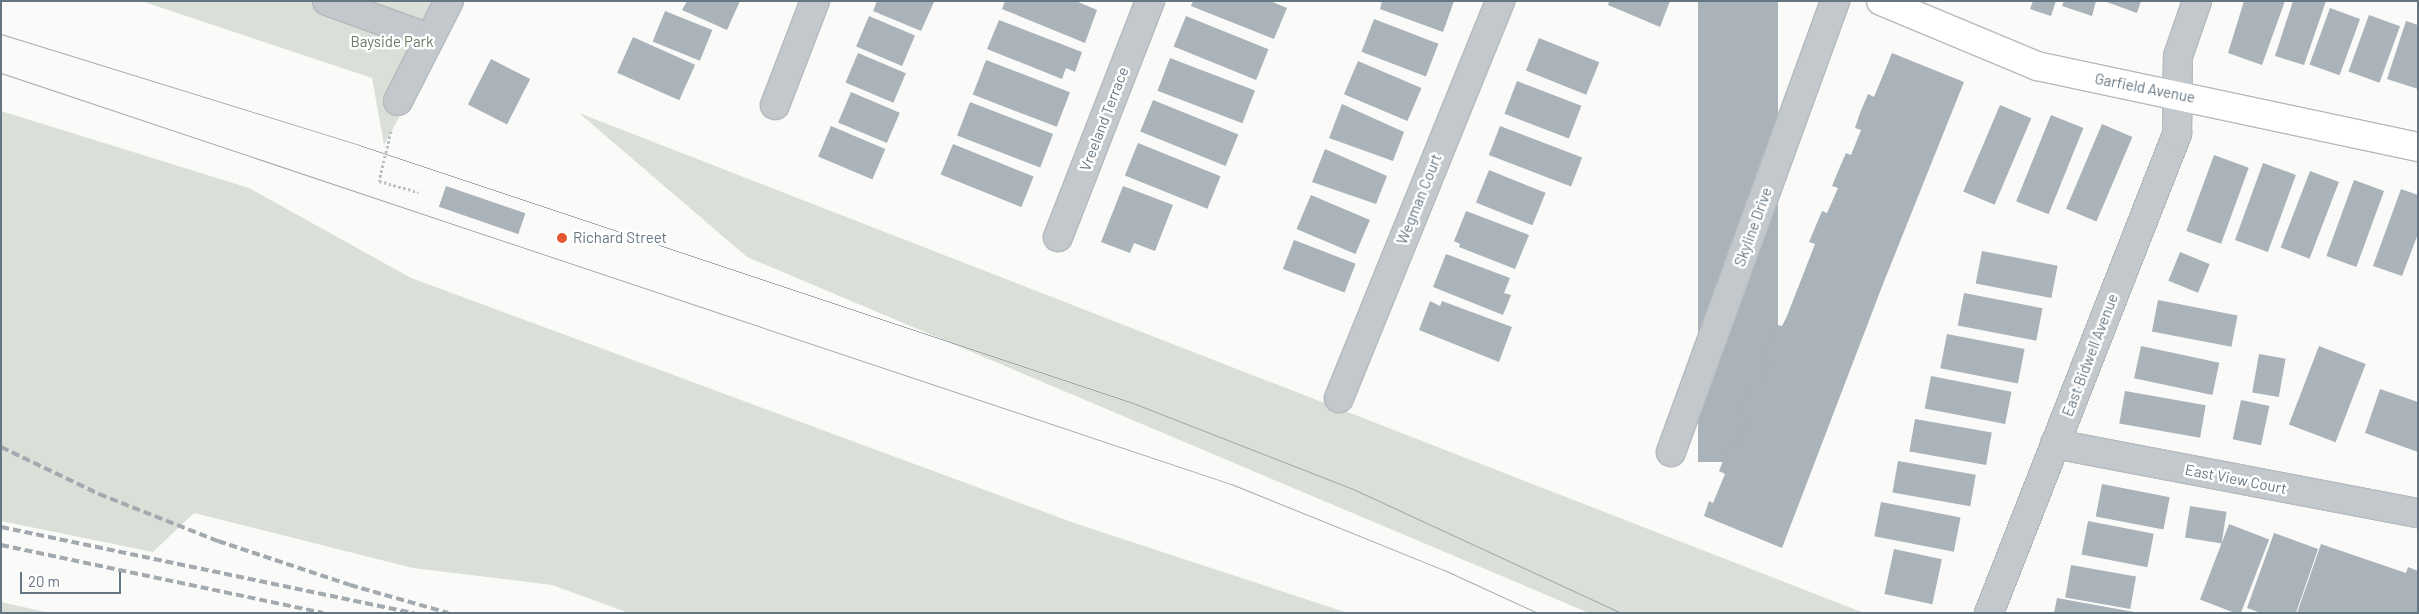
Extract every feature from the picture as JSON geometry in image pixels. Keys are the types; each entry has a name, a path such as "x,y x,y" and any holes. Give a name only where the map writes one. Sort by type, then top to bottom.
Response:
{"main road":[{"name":"Garfield Avenue","path":"1881,1 2037,66 2418,146"}],"street":[{"path":"327,1 429,38"},
{"path":"775,105 815,1"},
{"name":"Vreeland Terrace","path":"1058,237 1150,1"},
{"name":"Wegman Court","path":"1339,398 1500,1"},
{"name":"Skyline Drive","path":"1671,452 1835,1"},
{"name":"East Bidwell Avenue","path":"1989,613 2177,134 2178,56 2198,1"},
{"path":"398,101 429,38 438,5"},
{"name":"East View Court","path":"2055,444 2418,513"}],"path":[{"path":"398,101 379,181 418,192"}],"green space":[{"name":"Bayside Park","path":"141,1 463,1 384,145 372,78"},
{"path":"1,111 249,188 411,278 1077,524 1348,613 629,613 552,585 413,568 194,513 153,552 1,521"},
{"path":"579,113 1864,613 1589,613 747,257"},
{"path":"1,602 50,613 1,613"}],"building":[{"path":"687,1 740,1 727,30 682,10"},
{"path":"877,1 934,2 921,31 873,11"},
{"path":"1005,1 1076,1 1097,10 1085,43 1002,9"},
{"path":"1193,1 1270,1 1287,8 1274,39 1191,6"},
{"path":"1382,1 1454,1 1443,32 1380,9"},
{"path":"1609,1 1670,1 1660,27 1608,5"},
{"path":"1698,1 1778,1 1778,462 1698,462"},
{"path":"2033,1 2056,1 2051,16 2030,9"},
{"path":"2064,1 2096,1 2092,16 2062,6"},
{"path":"2104,1 2141,1 2137,13"},
{"path":"2244,1 2285,1 2262,65 2228,53"},
{"path":"2293,1 2326,1 2304,65 2275,56"},
{"path":"2330,8 2360,19 2340,75 2309,64"},
{"path":"665,11 712,30 700,61 653,42"},
{"path":"2369,15 2400,26 2379,83 2348,71"},
{"path":"869,16 915,36 902,66 856,46"},
{"path":"1186,16 1269,49 1256,80 1174,47"},
{"path":"1374,19 1438,44 1426,76 1361,52"},
{"path":"999,20 1082,52 1075,72 1066,68 1062,79 987,49"},
{"path":"2406,21 2418,25 2418,89 2387,79"},
{"path":"633,37 695,65 679,100 617,73"},
{"path":"1539,38 1599,62 1586,95 1526,70"},
{"path":"858,53 906,73 893,103 845,82"},
{"path":"1892,53 1964,82 1883,284 1782,548 1704,516 1709,501 1713,503 1725,474 1719,471 1731,442 1737,444 1747,418 1739,412 1750,383 1759,386 1769,360 1763,358 1777,325 1782,326 1787,316 1815,244 1809,242 1822,211 1827,213 1838,188 1832,186 1846,153 1851,155 1861,130 1855,128 1860,113 1868,94 1874,97"},
{"path":"1170,58 1255,91 1242,123 1157,91"},
{"path":"491,59 530,79 507,124 468,104"},
{"path":"986,60 1070,92 1057,127 973,95"},
{"path":"1358,61 1422,88 1407,121 1344,94"},
{"path":"1517,81 1581,106 1569,138 1504,114"},
{"path":"851,92 900,113 887,143 838,122"},
{"path":"1153,100 1238,134 1226,166 1140,132"},
{"path":"970,102 1053,134 1040,168 957,136"},
{"path":"1342,104 1404,132 1393,161 1329,138"},
{"path":"2000,105 2031,118 1995,205 1963,192"},
{"path":"2051,115 2083,128 2049,214 2016,201"},
{"path":"2102,124 2132,137 2096,222 2066,209"},
{"path":"831,126 885,149 872,179 818,156"},
{"path":"1500,126 1582,158 1571,186 1489,155"},
{"path":"1138,143 1221,176 1207,209 1125,175"},
{"path":"953,144 1034,177 1021,207 941,175"},
{"path":"1325,149 1387,176 1376,204 1312,182"},
{"path":"2214,155 2249,168 2221,244 2186,231"},
{"path":"2263,163 2296,175 2268,252 2235,240"},
{"path":"1489,170 1546,193 1532,225 1476,202"},
{"path":"2310,171 2339,182 2310,259 2281,248"},
{"path":"2354,180 2384,191 2356,267 2326,256"},
{"path":"446,186 525,213 518,234 439,207"},
{"path":"1123,186 1173,205 1155,251 1134,243 1130,253 1101,242"},
{"path":"2401,189 2418,195 2418,234 2402,276 2373,266"},
{"path":"1311,195 1370,220 1355,254 1297,229"},
{"path":"1466,211 1529,235 1515,269 1459,247 1460,244 1454,241"},
{"path":"1294,240 1356,264 1345,293 1283,269"},
{"path":"1982,251 2058,266 2051,298 1976,283"},
{"path":"2180,252 2210,264 2198,293 2168,281"},
{"path":"1446,254 1510,278 1504,293 1511,295 1503,315 1433,287"},
{"path":"1964,293 2043,308 2036,341 1958,325"},
{"path":"2158,300 2238,315 2231,347 2152,331"},
{"path":"1430,301 1440,306 1442,301 1512,327 1499,362 1419,330"},
{"path":"1947,334 2025,349 2018,383 1940,368"},
{"path":"2141,346 2219,363 2212,395 2134,378"},
{"path":"2319,346 2366,364 2336,442 2289,424"},
{"path":"2259,354 2286,359 2279,397 2252,392"},
{"path":"1931,376 2011,392 2005,424 1925,408"},
{"path":"2380,389 2418,402 2418,452 2365,433"},
{"path":"2125,391 2206,405 2200,438 2119,423"},
{"path":"2241,400 2269,406 2261,445 2233,439"},
{"path":"1915,419 1992,433 1986,465 1909,451"},
{"path":"1898,461 1976,475 1970,506 1892,493"},
{"path":"2102,484 2170,497 2163,530 2096,516"},
{"path":"1881,502 1961,517 1954,552 1874,536"},
{"path":"2190,506 2227,512 2222,543 2185,538"},
{"path":"2088,521 2154,534 2147,567 2082,554"},
{"path":"2229,524 2269,539 2241,613 2235,613 2200,600"},
{"path":"2274,533 2318,549 2296,613 2261,613 2247,608"},
{"path":"2321,544 2406,573 2408,567 2418,571 2418,613 2297,613"},
{"path":"1894,549 1942,559 1932,604 1884,594"},
{"path":"2071,565 2136,576 2130,609 2065,597"},
{"path":"2057,598 2134,612 2134,613 2054,613"}],"tram line":[{"path":"1,34 359,145 1130,402 1353,489 1621,613"},
{"path":"1,73 1231,484 1444,570 1538,613"}],"railway":[{"path":"1,447 99,494 218,541 350,585 448,613"},
{"path":"1,527 414,613"},
{"path":"1,545 323,613"}],"place":[{"name":"Richard Street","path":"562,238"}]}
